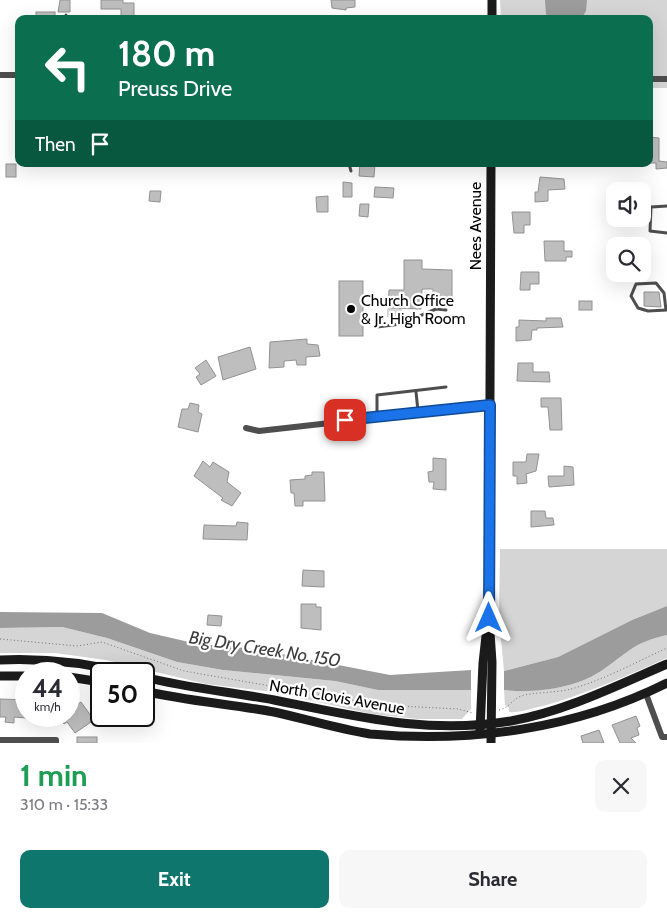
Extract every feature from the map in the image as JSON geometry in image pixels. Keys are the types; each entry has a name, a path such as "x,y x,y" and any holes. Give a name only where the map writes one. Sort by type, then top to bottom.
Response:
{"main road":[{"path":"492,0 492,15"},
{"name":"Nees Avenue","path":"491,167 489,618 492,662 491,740"},
{"name":"Nees Avenue","path":"480,741 483,663 489,618"},
{"path":"0,660 28,659 90,666"},
{"name":"North Clovis Avenue","path":"155,680 187,688 274,700 353,718 414,725 492,724 573,704 667,664"},
{"path":"0,676 15,676"},
{"name":"North Clovis Avenue","path":"155,693 274,712 371,734 480,741 594,715 646,694 667,683"}],"street":[{"path":"0,75 15,75"},
{"path":"653,79 667,79"},
{"path":"246,428 259,431 418,411 490,405"},
{"path":"646,694 662,737 667,737"},
{"path":"0,740 56,740 56,743"}],"lane":[{"path":"350,167 351,171"},
{"path":"667,206 651,207 650,231 667,233"},
{"path":"656,283 664,293 667,310 648,311 638,308 631,296 636,284 656,283"},
{"path":"377,327 401,324 436,309 446,310"},
{"path":"377,416 377,395 416,392 446,387"},
{"path":"416,392 418,411"}],"path":[{"path":"0,639 77,646 102,642 184,671 380,705 458,709 469,713"},
{"path":"506,709 520,696 572,689 612,674 667,648"}],"shaded area":[{"path":"500,0 667,0 667,88 653,88 653,15 501,15"},
{"path":"545,0 587,0 586,11 584,15 546,14"},
{"path":"387,309 402,309 402,317 387,317"},
{"path":"500,549 667,549 667,606 632,620 558,657 504,671 499,618"},
{"path":"667,606 667,635 646,641 632,648 594,676 556,688 529,691 504,690 504,671 558,657 632,620"},
{"path":"0,612 102,613 150,633 202,645 223,645 271,652 390,675 471,670 471,690 378,690 335,681 223,670 177,662 107,638 62,627 0,628"},
{"path":"62,627 107,638 177,662 223,670 335,681 378,690 471,690 471,709 462,719 418,719 372,714 273,692 206,684 155,672 155,662 114,662 55,653 0,653 0,628"},
{"path":"667,635 667,658 590,690 543,706 509,712 509,708 505,705 504,690 542,690 582,681 594,676 626,652 646,641"}],"building":[{"path":"60,0 70,0 70,12 58,12"},
{"path":"101,0 123,0 123,3 134,3 134,15 121,15 121,9 101,9"},
{"path":"331,0 355,0 355,7 346,8 346,10 332,8"},
{"path":"36,12 55,12 55,15 36,15"},
{"path":"653,137 659,138 659,161 667,162 667,168 656,169 656,163 653,163"},
{"path":"6,164 15,164 16,177 6,177"},
{"path":"360,167 375,167 374,177 359,176"},
{"path":"540,177 564,179 565,189 548,190 548,201 535,202 535,192 538,192"},
{"path":"343,182 352,183 352,197 343,197"},
{"path":"375,187 394,188 393,198 374,197"},
{"path":"150,191 161,191 160,202 149,201"},
{"path":"328,196 328,212 317,212 316,197"},
{"path":"360,204 369,204 368,217 359,216"},
{"path":"512,212 530,212 530,225 524,225 524,233 514,233"},
{"path":"544,241 564,241 564,251 572,251 572,257 566,257 566,261 545,261"},
{"path":"404,260 422,260 422,269 452,270 452,301 433,301 433,289 422,289 421,309 388,308 389,290 404,290"},
{"path":"521,272 539,272 539,284 530,284 530,290 520,290"},
{"name":"Church Office & Jr. High Room","path":"339,281 363,281 363,336 339,336"},
{"path":"644,292 659,292 661,307 644,306"},
{"path":"579,301 592,301 592,310 579,310"},
{"path":"546,318 561,318 563,327 537,328 537,330 532,330 531,340 516,341 516,327 519,327 519,320 546,321"},
{"path":"307,339 307,344 318,345 320,356 306,357 306,365 297,365 296,360 284,361 284,367 269,368 270,342"},
{"path":"250,347 256,369 223,380 218,357"},
{"path":"206,360 216,376 201,385 196,377 200,374 195,368"},
{"path":"518,363 533,363 533,372 549,372 550,382 517,381"},
{"path":"541,398 561,398 562,430 550,430 548,407 541,407"},
{"path":"190,403 199,405 198,412 202,414 198,432 178,427 182,409 188,409"},
{"path":"527,454 539,454 536,471 526,474 527,483 517,484 517,476 513,476 513,462 526,462"},
{"path":"433,458 446,459 446,490 433,489 434,482 429,482 428,472 433,471"},
{"path":"203,461 210,467 213,462 229,472 227,482 241,493 232,506 221,500 223,498 194,476"},
{"path":"564,466 573,467 574,485 549,487 548,476 564,476"},
{"path":"312,472 324,472 325,501 303,501 303,506 295,506 290,480 305,479 305,476 312,475"},
{"path":"531,511 545,511 546,518 553,518 554,525 531,527"},
{"path":"237,522 248,523 247,540 203,539 204,525 236,526"},
{"path":"303,570 324,571 324,587 302,586"},
{"path":"301,604 316,604 316,607 321,607 321,630 301,628"},
{"path":"208,615 222,616 221,626 207,625"},
{"path":"0,699 15,700 14,723 5,722 6,717 0,717"},
{"path":"80,703 90,714 90,723 75,733 71,727 80,727"},
{"path":"636,716 640,726 637,728 639,735 631,738 636,743 620,743 612,725"},
{"path":"599,730 604,743 583,743 581,736"},
{"path":"77,737 97,737 97,743 77,743"}],"place":[{"name":"Church Office & Jr. High Room","path":"351,309"}],"route":[{"path":"345,420 490,405 489,618"}],"water label":[{"name":"Big Dry Creek No. 150","path":"265,649"}]}
